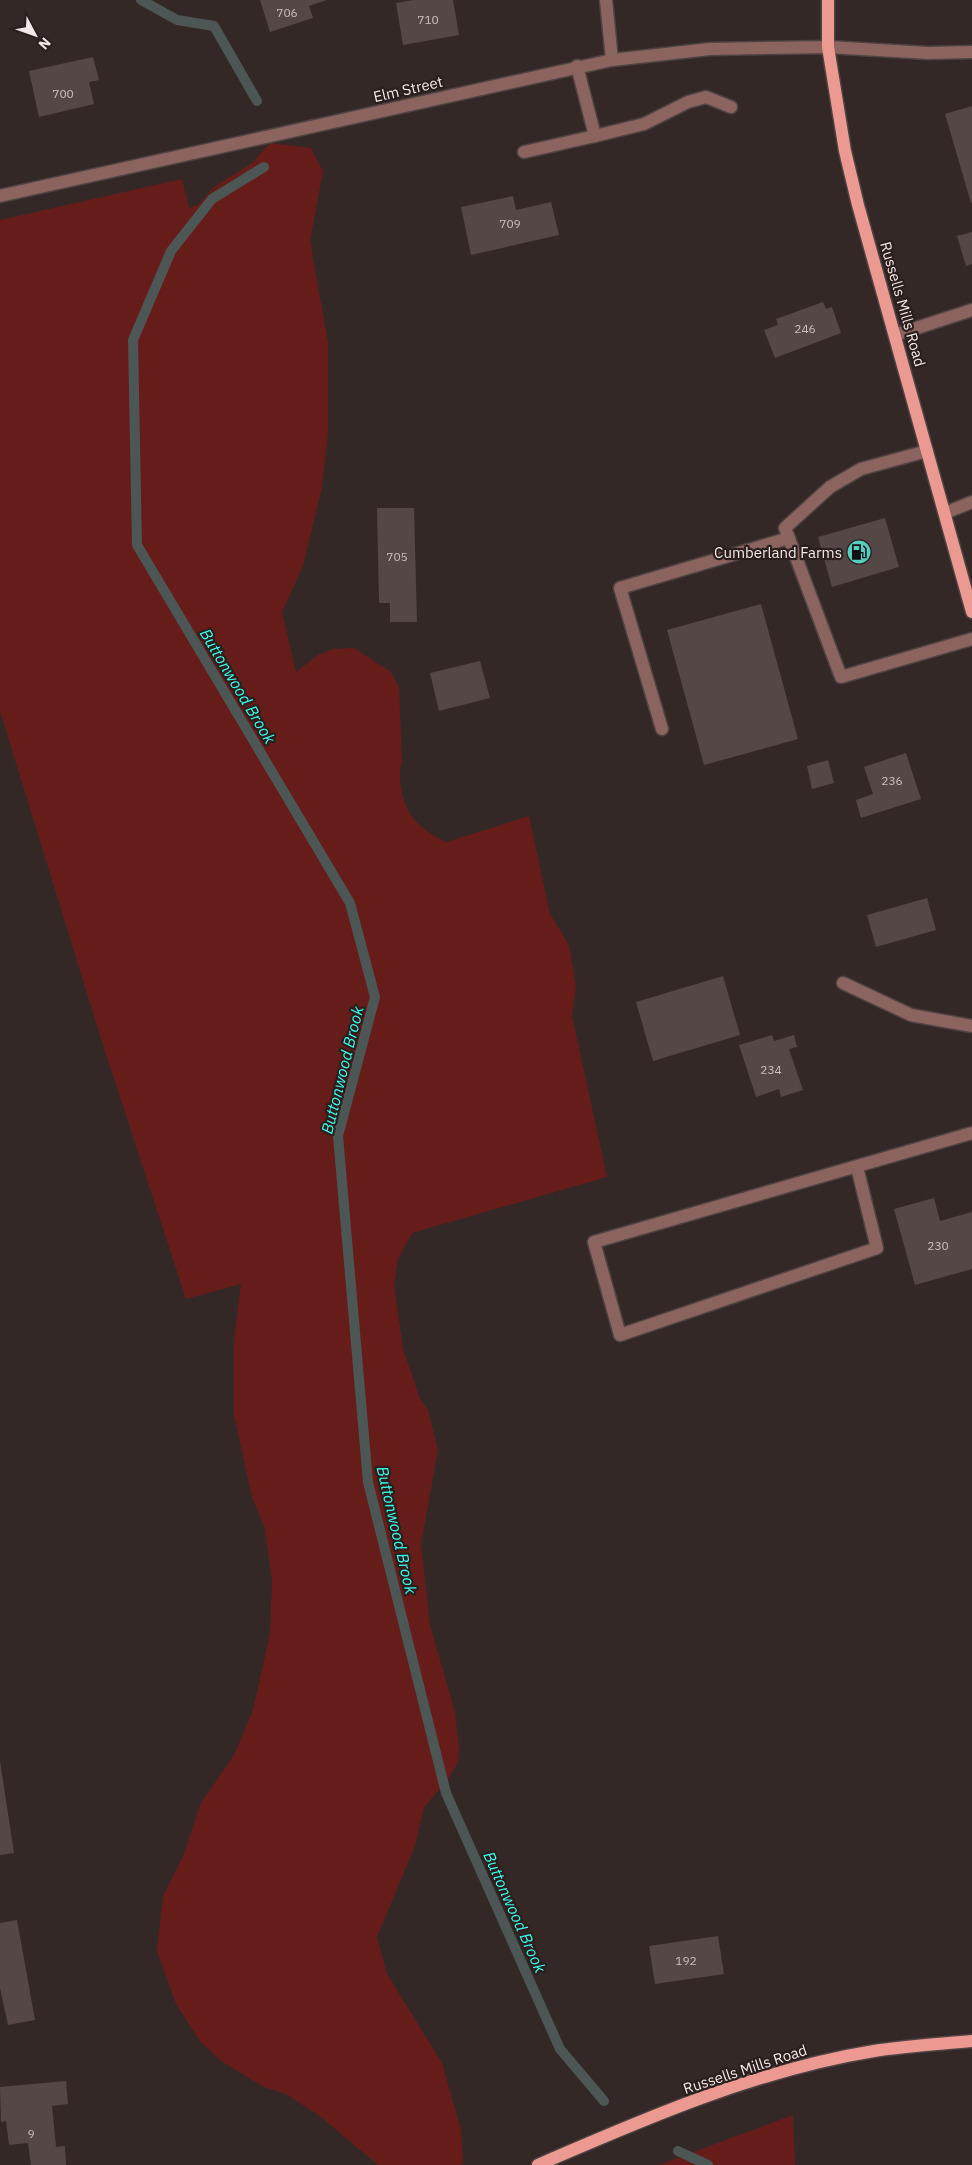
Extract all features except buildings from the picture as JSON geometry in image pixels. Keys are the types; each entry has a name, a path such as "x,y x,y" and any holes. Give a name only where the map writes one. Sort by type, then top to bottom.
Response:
{"main road":[{"name":"Russells Mills Road","path":"828,0 828,46 845,151 858,205 972,612"},
{"name":"Russells Mills Road","path":"538,2165 628,2127 764,2077 875,2051 972,2041"}],"street":[{"path":"606,0 612,60"},
{"name":"Elm Street","path":"0,196 576,66 612,60 710,49 828,46 928,53 972,52"},
{"path":"576,66 595,136"},
{"path":"524,152 644,124 688,102 706,97 731,107"},
{"path":"895,335 972,310"},
{"path":"927,451 861,469 830,487 785,528 841,678 972,639"},
{"path":"945,513 972,502"},
{"path":"662,729 620,588 789,538"},
{"path":"842,983 911,1015 972,1026"},
{"path":"857,1167 877,1248 620,1335 594,1242 972,1133"}],"shaded area":[{"path":"270,143 311,148 323,171 310,241 328,342 328,432 322,487 303,566 282,612 296,672 318,655 333,649 354,648 391,672 399,687 402,761 400,782 403,798 413,818 420,826 433,835 446,842 529,816 550,914 569,945 576,986 572,1016 607,1177 412,1233 398,1259 394,1285 403,1349 420,1399 428,1410 438,1450 421,1544 430,1625 455,1712 459,1747 458,1762 449,1778 424,1807 415,1846 377,1937 387,1974 442,2063 461,2130 463,2162 460,2165 378,2165 321,2117 286,2094 264,2087 221,2061 200,2041 176,2004 157,1951 163,1896 184,1854 201,1803 234,1755 253,1710 270,1634 272,1580 265,1529 252,1497 234,1415 234,1341 241,1284 186,1299 102,1042 0,711 0,220 182,179 189,208 199,204 214,187 252,163"},
{"path":"793,2115 795,2165 659,2165"}],"waterway":[{"name":"Buttonwood Brook","path":"141,0 177,20 214,26 257,101"},
{"name":"Buttonwood Brook","path":"264,167 212,199 171,251 133,340 137,545 350,903 375,997 338,1136 368,1482 446,1793 560,2049 604,2101"},
{"name":"Buttonwood Brook","path":"678,2151 708,2165"}],"place":[{"name":"Cumberland Farms","path":"859,552"}]}
